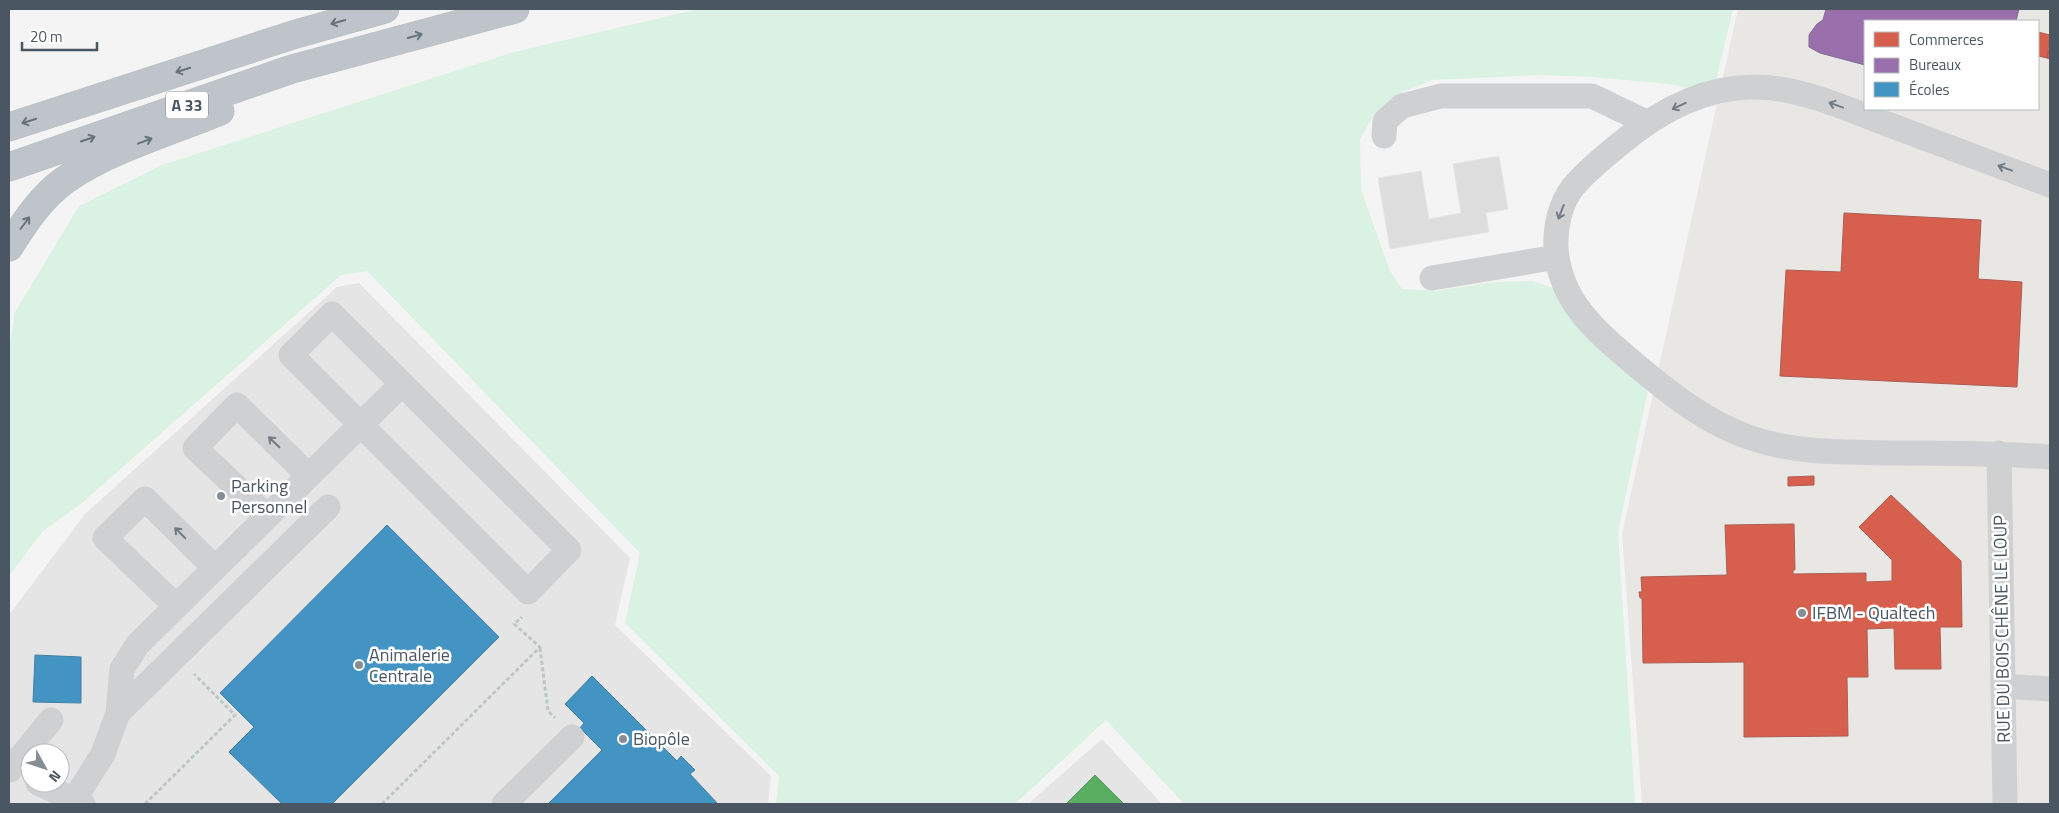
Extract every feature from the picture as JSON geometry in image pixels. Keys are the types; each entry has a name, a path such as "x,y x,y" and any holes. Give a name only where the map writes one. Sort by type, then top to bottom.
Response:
{"highway":[{"name":"A 33","path":"9,127 296,34 385,9"},
{"name":"A 33","path":"9,167 292,69 515,9"},
{"path":"9,248 24,224 44,200 64,180 90,165 368,49"}],"street":[{"path":"2050,185 1813,96 1757,87 1727,88 1707,94 1646,122 1586,173 1572,189 1557,221 1556,238 1560,274 1574,304 1588,322 1612,345 1672,395 1719,425 1751,438 1812,452 1999,453 2050,457"},
{"path":"1384,136 1386,120 1402,106 1441,96 1592,96 1646,122"},
{"path":"1432,278 1557,257"},
{"path":"332,314 402,384 570,550 528,592 291,355 332,314"},
{"path":"60,793 79,802 103,754 118,713 122,669 138,644 402,384"},
{"path":"267,516 195,448 237,405 309,476"},
{"name":"RUE DU BOIS CHÊNE LE LOUP","path":"1999,453 2005,804"},
{"path":"176,606 105,538 145,499 215,568"},
{"path":"118,713 328,507"},
{"path":"2002,686 2050,689"},
{"path":"16,773 51,720"},
{"path":"504,804 572,736"}],"path":[{"path":"528,592 536,603 514,624 540,647 548,711 572,736"},
{"path":"382,804 540,647"},
{"path":"145,804 235,715 176,656"}],"shaded area":[{"path":"1738,9 2050,9 2050,804 1642,804 1622,534"},
{"path":"359,283 630,558 615,625 771,776 768,804 9,804 9,615 86,513 337,287"},
{"path":"1102,739 1162,804 1028,804"}],"green space":[{"path":"699,9 1733,9 1716,81 1698,90 1669,84 1592,77 1540,75 1432,80 1403,92 1374,114 1360,140 1361,190 1390,271 1402,289 1435,291 1495,282 1532,281 1553,288 1650,381 1618,531 1635,804 1184,804 1106,720 1015,804 776,804 779,776 625,623 640,553 367,271 341,275 83,502 42,532 9,576 9,351 15,312 79,206 162,165 514,52"}],"building: Commerces":[{"path":"2039,32 2050,35 2047,58 2039,56"},
{"path":"2050,45 2050,59 2047,58"},
{"path":"1844,213 1981,220 1978,279 2022,282 2017,387 1780,376 1786,270 1841,272"},
{"path":"1814,476 1814,485 1788,486 1788,477"},
{"name":"IFBM - Qualtech","path":"1891,495 1961,561 1962,627 1940,627 1941,669 1895,669 1894,628 1867,629 1868,677 1847,677 1848,736 1744,737 1744,662 1643,663 1642,598 1640,598 1639,592 1642,592 1641,577 1727,575 1725,525 1794,524 1795,570 1793,570 1793,574 1866,573 1866,582 1892,581 1892,560 1859,527"}],"building: Bureaux":[{"path":"1826,9 2019,9 2016,20 1864,20 1864,65 1820,53 1809,47 1809,35 1817,24 1823,20"}],"building: Écoles":[{"name":"Animalerie Centrale","path":"387,525 499,637 332,804 282,804 229,752 254,727 220,693"},
{"path":"35,655 81,657 81,703 33,702"},
{"name":"Biopôle","path":"592,676 677,761 681,756 695,770 690,774 718,804 548,804 602,750 580,728 584,723 565,704"}],"building: Public":[{"path":"1095,775 1124,804 1067,803"}],"building: Autres":[{"path":"1499,156 1508,209 1486,213 1489,232 1390,249 1378,178 1421,171 1429,219 1461,213 1453,164"}],"place":[{"name":"Parking Personnel","path":"221,496"},
{"name":"IFBM - Qualtech","path":"1802,613"},
{"name":"Animalerie Centrale","path":"359,665"},
{"name":"Biopôle","path":"623,739"}]}
